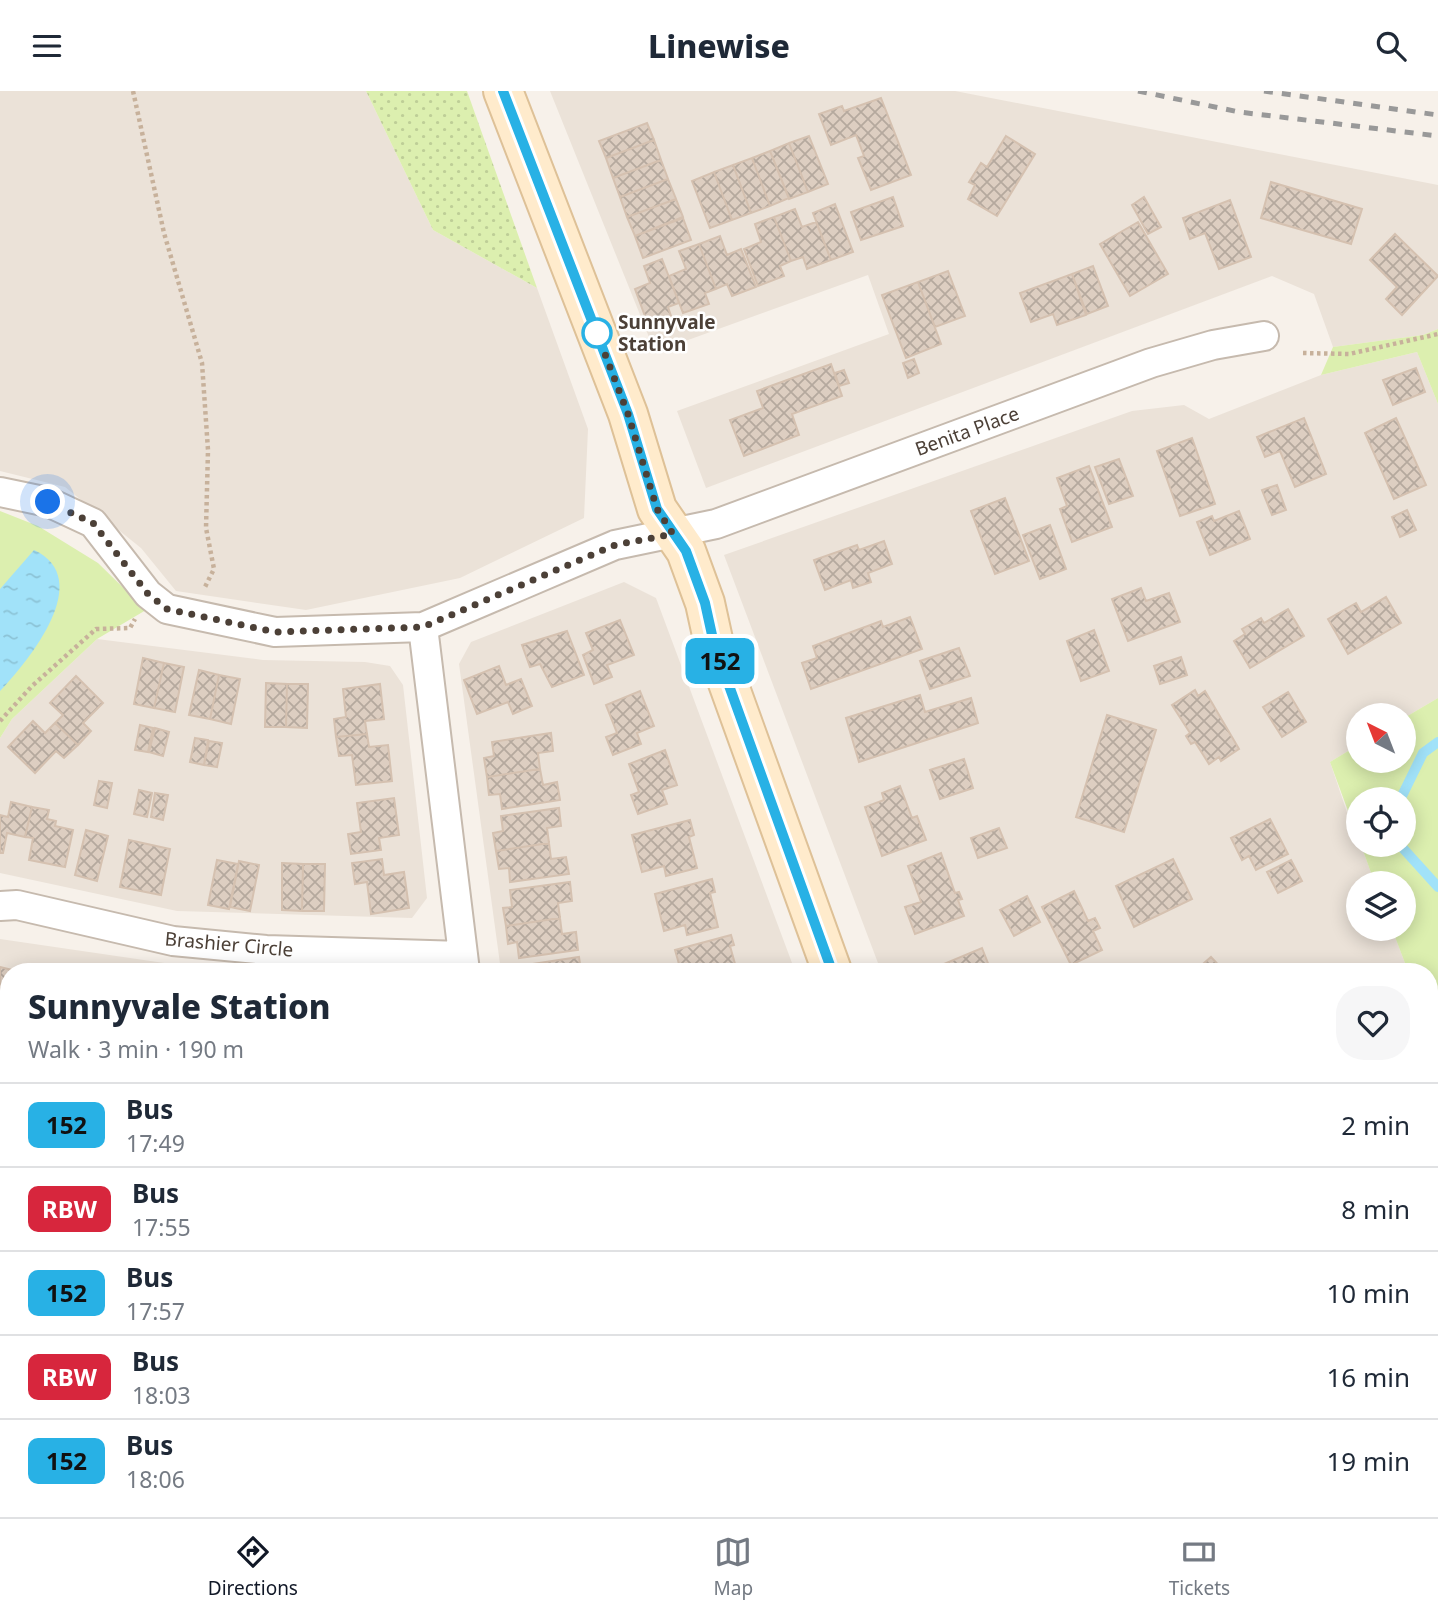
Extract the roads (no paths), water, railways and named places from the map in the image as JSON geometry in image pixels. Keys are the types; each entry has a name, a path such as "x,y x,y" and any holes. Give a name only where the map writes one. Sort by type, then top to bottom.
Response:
{"main road":[{"path":"503,91 628,414 657,509 686,551 705,603 714,644 829,963"}],"street":[{"name":"Benita Place","path":"423,627 615,545 716,524 1151,363 1213,345 1264,336"},
{"path":"0,492 48,502 93,523 148,594 167,609 275,632 423,627"},
{"name":"Brashier Circle","path":"0,906 18,905 173,941 463,963 423,627"}],"water":[{"path":"34,550 52,563 59,580 58,599 40,640 0,691 0,589"}],"waterway":[{"path":"1406,787 1423,753 1438,742"},
{"path":"1411,857 1438,887"}],"railway":[{"path":"1138,91 1239,112 1438,136"},
{"path":"1264,91 1438,115"}],"place":[{"name":"Sunnyvale Station","path":"597,333"}]}
